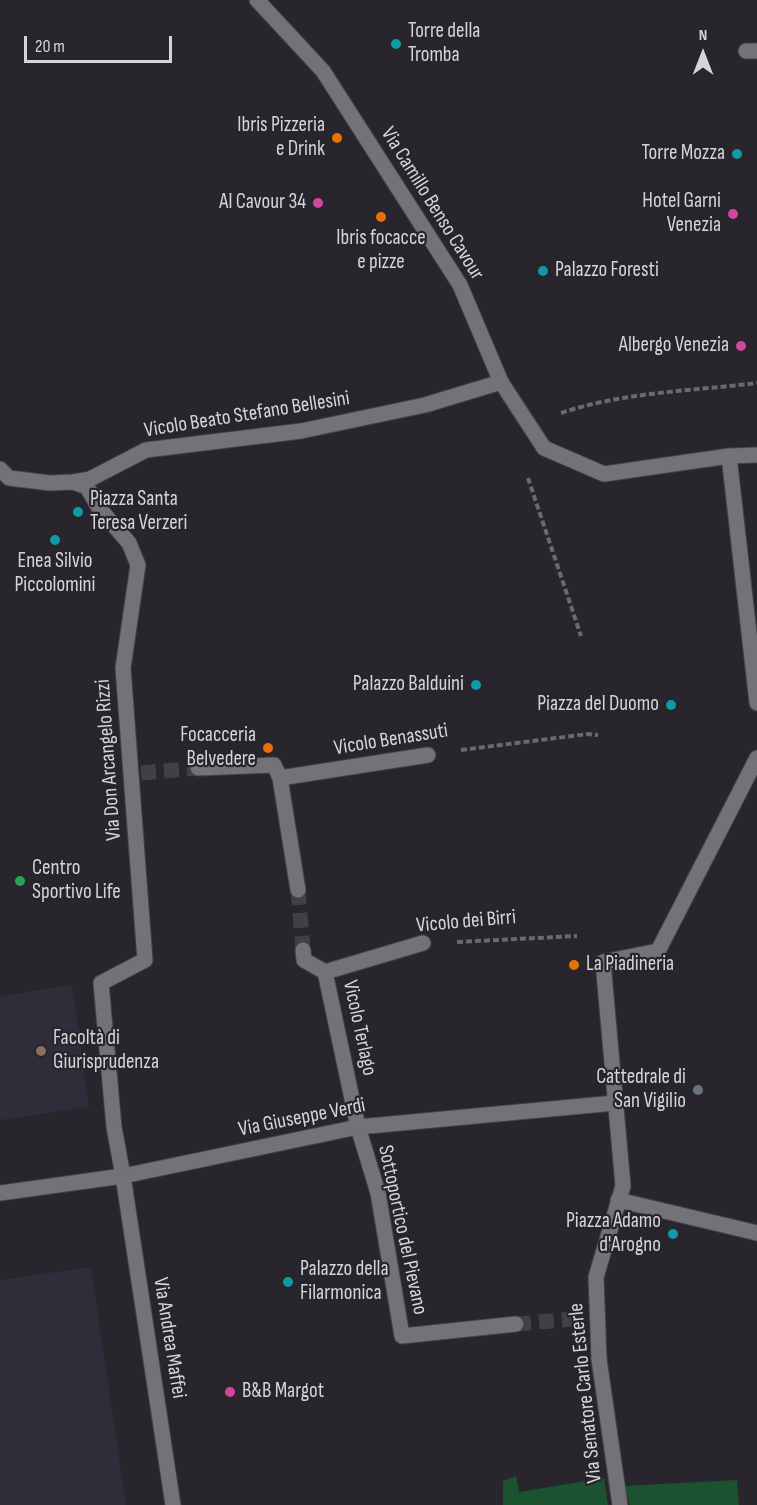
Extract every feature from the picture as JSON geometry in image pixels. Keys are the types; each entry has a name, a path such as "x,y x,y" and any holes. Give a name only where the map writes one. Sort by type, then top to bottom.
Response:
{"street":[{"name":"Via Camillo Benso Cavour","path":"257,0 323,71 347,108 460,285 501,382 544,448 604,474 729,456"},
{"name":"Vicolo Beato Stefano Bellesini","path":"73,482 90,478 146,450 301,431 425,405 501,382"},
{"path":"757,455 729,456 757,703"},
{"path":"0,469 9,478 50,483 73,482"},
{"name":"Via Don Arcangelo Rizzi","path":"73,482 87,487 99,508 129,543 138,565 123,668 135,774 145,960 102,983 114,1127 123,1176"},
{"name":"Vicolo Benassuti","path":"280,778 428,755"},
{"path":"757,758 658,951 603,962 623,1186 618,1200 757,1233"},
{"path":"198,768 274,765 280,778 298,890"},
{"name":"Vicolo dei Birri","path":"325,972 423,943"},
{"name":"Vicolo Terlago","path":"303,950 304,960 325,972 358,1127"},
{"name":"Via Giuseppe Verdi","path":"0,1193 123,1176 358,1127 615,1103"},
{"name":"Sottoportico del Pievano","path":"358,1127 378,1193 402,1336 516,1324"},
{"name":"Via Andrea Maffei","path":"123,1176 173,1505"},
{"name":"Via Senatore Carlo Esterle","path":"618,1200 596,1277 590,1317 599,1359 620,1505"}],"path":[{"path":"553,416 580,407 638,397 757,382"},
{"path":"525,468 581,636"},
{"name":"Vicolo Benassuti","path":"428,755 588,734 598,735"},
{"name":"Vicolo dei Birri","path":"423,943 578,936"}],"shaded area":[{"name":"Facoltà di Giurisprudenza","path":"72,985 89,1107 0,1120 0,996"},
{"path":"91,1267 126,1505 0,1505 0,1280"}],"green space":[{"path":"516,1476 519,1492 604,1478 608,1505 503,1505 503,1481"},
{"path":"737,1480 739,1505 630,1505 624,1486"}],"tunnel":[{"path":"141,773 198,768"},
{"path":"298,890 303,950"},
{"path":"516,1324 584,1318"}],"place":[{"name":"Torre della Tromba","path":"396,44"},
{"name":"Ibris Pizzeria e Drink","path":"337,138"},
{"name":"Torre Mozza","path":"737,154"},
{"name":"Al Cavour 34","path":"318,203"},
{"name":"Hotel Garni Venezia","path":"733,214"},
{"name":"Ibris focacce e pizze","path":"381,217"},
{"name":"Palazzo Foresti","path":"543,271"},
{"name":"Albergo Venezia","path":"741,346"},
{"name":"Piazza Santa Teresa Verzeri","path":"78,512"},
{"name":"Enea Silvio Piccolomini","path":"55,540"},
{"name":"Palazzo Balduini","path":"476,685"},
{"name":"Piazza del Duomo","path":"671,705"},
{"name":"Focacceria Belvedere","path":"268,748"},
{"name":"Centro Sportivo Life","path":"20,881"},
{"name":"La Piadineria","path":"574,965"},
{"name":"Facoltà di Giurisprudenza","path":"41,1051"},
{"name":"Cattedrale di San Vigilio","path":"698,1090"},
{"name":"Piazza Adamo d'Arogno","path":"673,1234"},
{"name":"Palazzo della Filarmonica","path":"288,1282"},
{"name":"B&B Margot","path":"230,1392"}]}
